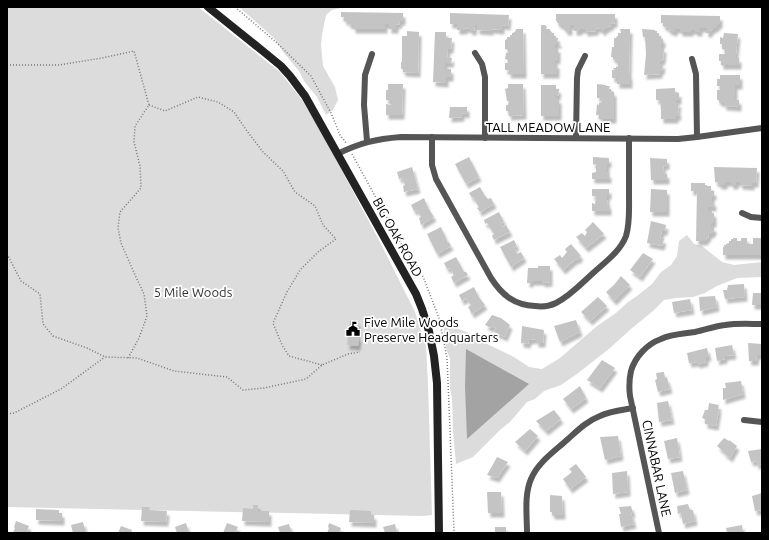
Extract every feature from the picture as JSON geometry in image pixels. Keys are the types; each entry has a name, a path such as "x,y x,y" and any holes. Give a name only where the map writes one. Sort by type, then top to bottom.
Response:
{"street":[{"name":"BIG OAK ROAD","path":"208,7 281,66 305,96 416,294 429,331 437,383 440,533"},
{"path":"475,52 482,64 485,77 485,138"},
{"path":"367,141 364,105 365,75 372,54"},
{"path":"576,138 577,78 578,70 585,56"},
{"path":"692,59 696,74 697,137"},
{"name":"TALL MEADOW LANE","path":"337,154 367,141 383,138 678,139 762,128"},
{"path":"432,137 432,165 436,179 491,278 502,293 512,300 524,305 540,306 556,303 566,297 616,252 626,236 628,221 629,138"},
{"path":"742,213 751,217 762,218"},
{"name":"CINNABAR LANE","path":"659,533 632,408 629,387 631,371 638,357 644,350 651,344 661,339 676,334 725,325 762,324"},
{"name":"CINNABAR LANE","path":"527,533 527,490 534,472 589,421 600,415 632,408"},
{"path":"744,420 762,422"}],"path":[{"path":"7,65 59,65 134,51 149,106"},
{"path":"149,106 165,111 198,97 218,102 234,112 263,152 283,171 295,192 315,206 323,225 336,239 318,252 300,270 287,292 273,323 282,345 289,356 322,365"},
{"path":"128,358 139,338 148,316 144,294 121,243 118,228 120,212 141,188 140,166 134,142 135,126 149,106"},
{"path":"7,254 21,281 40,294 44,324 53,336 87,348 105,357 137,358 174,371 228,377 243,390 264,388 306,379 322,365 348,354 360,352"},
{"path":"7,414 14,413 61,389 105,357"}],"green space":[{"name":"5 Mile Woods","path":"7,7 198,7 280,72 302,100 323,135 415,312 426,346 432,515 7,507"},
{"path":"239,7 345,7 332,10 326,15 322,35 321,45 323,66 335,87 338,100 333,110 326,115 317,97 275,39"},
{"path":"687,235 694,244 702,246 722,262 734,265 762,262 762,277 737,278 693,297 664,300 610,348 577,374 561,385 544,391 535,399 527,402 510,422 473,457 456,464 452,398 450,388 450,359 444,337 444,324 467,332 487,344 514,357 529,367 542,369 560,358 597,326 652,284 661,272 671,265 677,256 679,241"}],"shaded area":[{"path":"466,349 529,384 467,439 465,387"}],"building":[{"path":"341,12 403,13 403,21 400,21 399,25 396,24 396,29 389,29 389,24 385,24 385,29 353,29 353,25 348,24 348,21 344,21 344,17 341,17"},
{"path":"450,13 509,15 508,26 502,25 502,30 491,29 491,31 477,30 477,25 475,25 474,31 470,31 470,29 465,28 465,30 457,30 457,24 450,24"},
{"path":"556,14 615,14 615,23 611,24 611,27 608,26 608,28 604,29 604,31 596,28 596,31 585,32 585,29 580,29 580,31 574,31 574,25 570,25 570,31 565,31 565,28 563,28 562,25 557,23"},
{"path":"661,15 720,16 720,24 716,26 716,28 713,28 710,33 706,33 706,28 700,28 700,32 691,30 691,32 680,32 680,29 675,29 675,32 672,32 663,26 663,23 661,23"},
{"path":"541,25 545,25 547,27 546,29 550,29 552,33 554,33 554,36 558,38 557,42 560,42 559,44 555,44 555,48 558,48 558,60 555,59 555,64 557,64 557,74 541,74"},
{"path":"516,29 523,29 524,74 508,74 509,70 505,70 505,63 508,63 508,60 505,59 508,50 505,49 505,40 515,32"},
{"path":"620,29 630,29 630,84 617,84 617,78 612,78 612,70 614,70 613,68 616,68 616,66 618,67 618,61 615,61 613,57 611,57 612,47 614,47 614,38 618,36 618,33 621,33"},
{"path":"642,29 657,31 663,40 661,48 664,48 663,60 660,61 660,64 663,64 660,74 644,75 646,54 645,37 643,37"},
{"path":"407,31 419,32 418,73 403,72 403,69 401,69 402,36 407,36"},
{"path":"435,32 446,32 446,38 452,38 451,49 448,49 447,58 452,58 451,63 445,63 445,69 451,69 451,77 446,77 446,83 433,82"},
{"path":"724,33 738,34 736,58 739,58 739,65 721,65 721,61 719,61 719,54 725,54 725,50 722,49 722,44 720,44 720,37 723,38"},
{"path":"720,75 740,75 740,85 735,85 735,99 739,100 739,107 724,106 724,103 717,100 717,90 720,90 720,86 717,86 717,79 720,79"},
{"path":"388,84 403,84 402,115 386,115 386,104 391,105 391,101 386,100 386,90 388,90"},
{"path":"508,84 523,84 524,115 509,116 508,111 506,111 506,105 508,105 509,101 507,101 505,89 508,88"},
{"path":"597,84 610,86 609,89 614,92 614,119 599,119 599,115 596,115 597,104 599,105 599,103 601,103 603,98 597,98"},
{"path":"541,85 556,85 556,89 559,89 556,99 559,99 559,116 541,116"},
{"path":"675,88 675,92 679,93 679,100 676,100 676,103 679,103 679,116 676,116 676,119 661,119 660,100 656,100 656,89"},
{"path":"450,107 467,107 467,114 462,113 462,117 449,118"},
{"path":"469,157 479,177 466,184 455,164"},
{"path":"593,157 609,158 609,163 607,163 607,174 609,173 609,179 592,179 592,173 596,172 596,164 593,165"},
{"path":"650,158 667,159 667,165 663,166 664,173 667,174 667,180 651,180"},
{"path":"412,167 418,189 404,192 403,186 405,185 402,178 399,179 397,172"},
{"path":"714,167 757,168 756,183 752,183 752,186 740,185 740,182 736,182 736,185 731,185 731,182 725,182 725,185 719,185 719,183 715,182"},
{"path":"691,183 705,183 707,186 711,186 711,191 714,191 712,202 714,202 714,207 708,207 708,211 712,211 712,213 714,213 714,223 711,223 711,227 714,227 714,231 713,233 709,234 708,238 706,238 707,240 705,241 696,241 697,191 691,191"},
{"path":"480,187 485,196 488,199 491,198 494,204 480,212 477,208 479,207 469,193"},
{"path":"592,189 609,189 607,200 609,211 592,211 592,203 595,204 596,196 592,196"},
{"path":"651,189 667,190 667,212 650,212"},
{"path":"424,198 434,217 421,225 419,218 421,217 417,210 414,211 411,205"},
{"path":"499,212 504,222 501,223 503,227 506,225 510,232 494,240 492,236 494,234 487,223 485,224 484,220"},
{"path":"651,221 666,225 665,231 662,231 660,239 664,239 662,246 647,243"},
{"path":"593,222 604,234 586,248 576,237 582,233 585,236 587,232 585,230"},
{"path":"441,227 448,243 449,242 451,246 437,254 427,234"},
{"path":"733,238 737,238 737,241 741,241 741,238 747,238 747,244 753,244 753,238 762,238 762,255 723,255 724,245 729,243 729,241"},
{"path":"514,240 517,246 514,247 517,254 521,252 524,258 511,267 500,247"},
{"path":"571,244 581,256 563,270 554,259 560,255 562,258 567,252 565,249"},
{"path":"643,253 653,259 640,277 630,270"},
{"path":"456,257 464,272 468,275 454,283 451,277 454,275 450,268 447,269 444,263"},
{"path":"538,266 550,266 550,282 543,283 542,281 531,281 531,283 527,283 528,268 538,268"},
{"path":"621,276 630,285 614,301 606,292"},
{"path":"744,284 745,297 725,299 723,290 727,290 728,285"},
{"path":"474,287 478,296 485,305 472,314 468,307 471,305 466,298 462,301 459,295"},
{"path":"753,293 762,293 762,305 752,305"},
{"path":"715,296 717,307 700,311 699,297"},
{"path":"598,297 607,306 590,321 581,312"},
{"path":"690,299 692,310 674,313 672,302"},
{"path":"492,315 501,318 510,325 505,337 494,332 496,328 493,326 491,328 485,325"},
{"path":"576,320 580,332 560,342 554,326"},
{"name":"Five Mile Woods Preserve Headquarters","path":"350,321 358,322 358,346 347,345"},
{"path":"522,326 544,330 543,343 536,343 536,339 529,340 528,344 521,343"},
{"path":"748,343 762,344 762,355 757,355 756,361 749,361"},
{"path":"732,345 734,355 725,356 725,359 717,361 715,348"},
{"path":"707,348 709,357 706,357 706,362 697,364 697,362 689,363 687,353"},
{"path":"602,360 615,368 600,388 587,380"},
{"path":"664,372 670,389 658,392 655,380 657,379 656,373"},
{"path":"741,381 743,394 723,400 723,388 726,388 725,383"},
{"path":"580,386 586,398 571,409 563,399"},
{"path":"668,401 672,420 659,422 657,403"},
{"path":"709,403 719,405 716,426 705,424 705,419 702,418 705,410 708,410"},
{"path":"554,410 561,419 546,431 536,421"},
{"path":"530,429 538,436 525,451 515,442"},
{"path":"618,436 621,456 605,460 600,437"},
{"path":"677,438 680,457 668,459 664,441"},
{"path":"724,438 737,446 730,458 717,446"},
{"path":"762,449 762,464 756,465 756,461 751,462 748,451"},
{"path":"497,457 508,462 497,478 487,475"},
{"path":"576,464 586,477 570,489 563,479 572,472 569,469"},
{"path":"627,471 628,492 613,494 612,473"},
{"path":"683,471 687,490 675,493 671,473"},
{"path":"487,492 501,492 502,513 488,513"},
{"path":"762,493 762,510 755,511 752,496"},
{"path":"550,495 562,496 563,515 552,515 552,512 550,512"},
{"path":"688,504 690,510 693,510 695,521 683,524 681,513 678,514 677,506"},
{"path":"253,505 258,505 258,511 269,511 269,522 242,521 243,508 253,509"},
{"path":"631,506 634,524 621,527 619,514 621,514 619,507"},
{"path":"142,507 150,507 149,510 167,511 166,522 141,521"},
{"path":"36,509 59,510 59,513 62,513 62,521 36,520"},
{"path":"350,510 371,511 371,515 374,515 374,523 349,522"},
{"path":"16,521 29,526 26,533 13,533"},
{"path":"83,522 86,533 73,533 71,525"},
{"path":"186,523 189,533 177,533 175,527"},
{"path":"227,523 238,527 235,533 223,533"},
{"path":"329,523 341,528 339,533 327,533"},
{"path":"289,524 292,533 280,533 278,527"},
{"path":"395,524 397,533 385,533 383,527"},
{"path":"742,525 743,533 727,533 726,528"},
{"path":"121,526 132,530 131,533 118,533"},
{"path":"495,527 506,527 506,533 495,533"}],"place":[{"name":"Five Mile Woods Preserve Headquarters","path":"353,329"}]}
